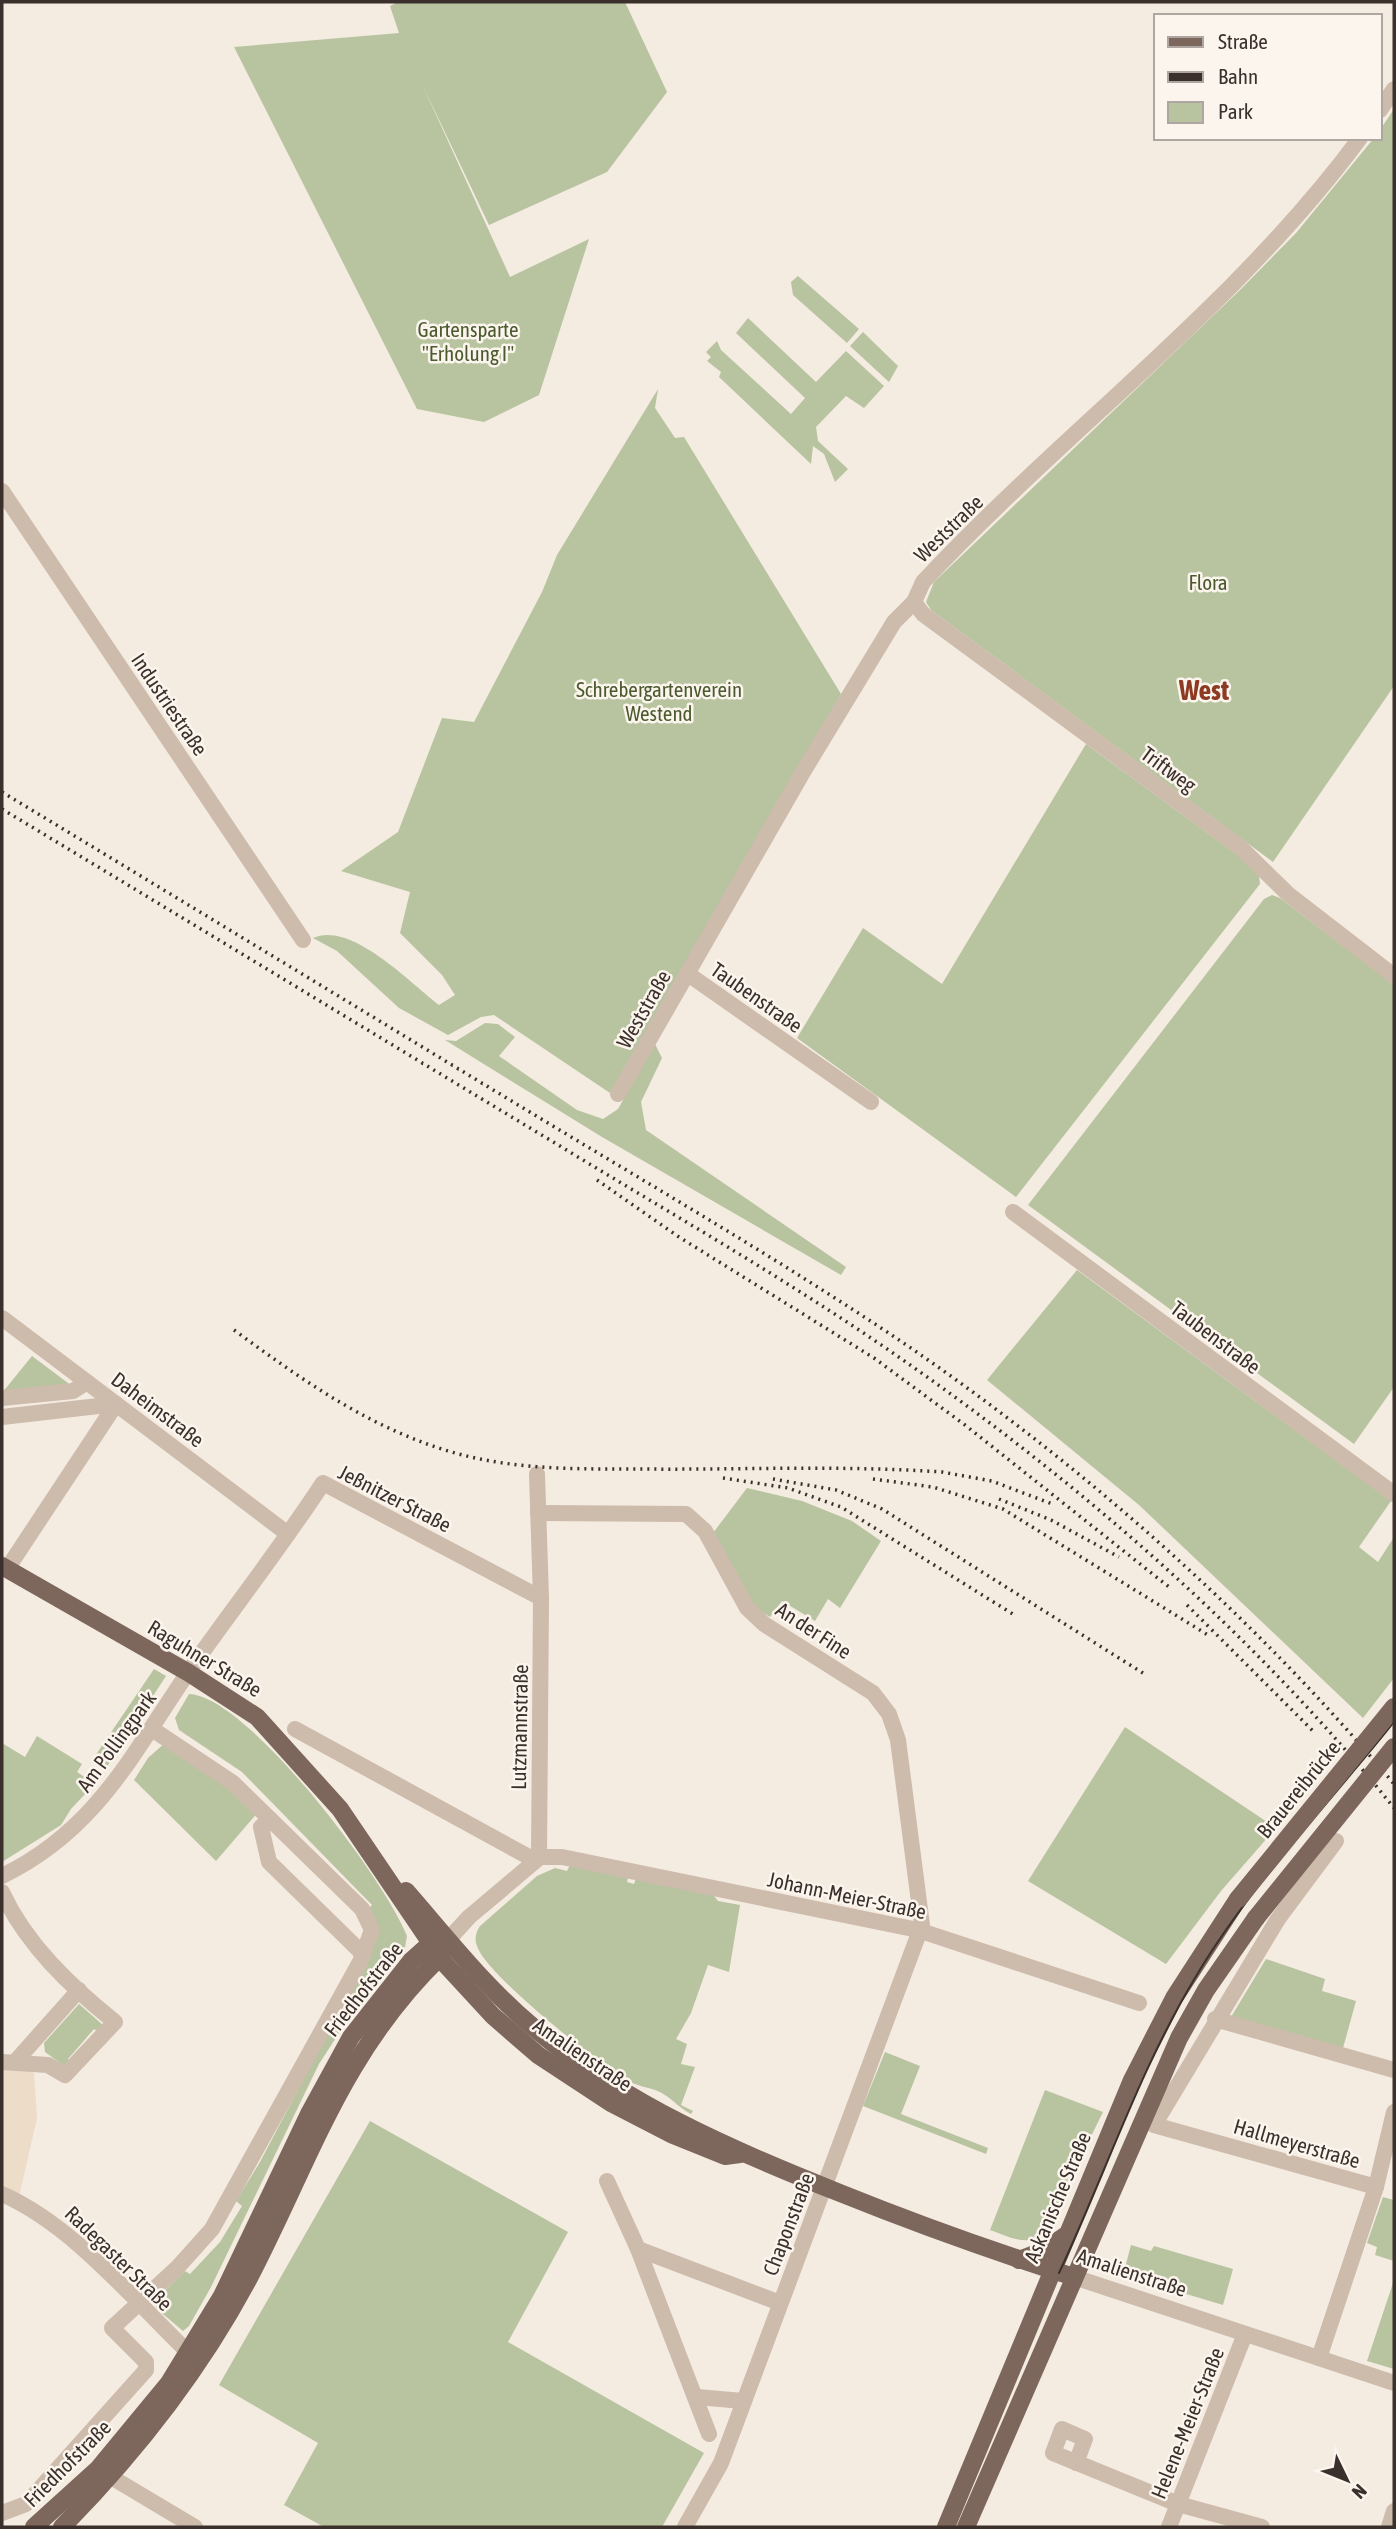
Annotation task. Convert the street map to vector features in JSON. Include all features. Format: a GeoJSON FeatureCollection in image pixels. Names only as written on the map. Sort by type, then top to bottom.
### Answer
{"type":"FeatureCollection","features":[{"type":"Feature","properties":{"kind":"main road","name":"Raguhner Straße"},"geometry":{"type":"LineString","coordinates":[[4,1568],[189,1672],[257,1717],[324,1789],[439,1947]]}},
{"type":"Feature","properties":{"kind":"main road","name":"Brauereibrücke"},"geometry":{"type":"LineString","coordinates":[[1238,1899],[1394,1707]]}},
{"type":"Feature","properties":{"kind":"main road"},"geometry":{"type":"LineString","coordinates":[[966,2527],[1180,2038],[1206,1990],[1256,1918],[1394,1747]]}},
{"type":"Feature","properties":{"kind":"main road","name":"Askanische Straße"},"geometry":{"type":"LineString","coordinates":[[946,2527],[1051,2270],[1160,2023],[1189,1972],[1238,1899]]}},
{"type":"Feature","properties":{"kind":"main road","name":"Amalienstraße"},"geometry":{"type":"LineString","coordinates":[[439,1947],[592,2072],[623,2092],[740,2154],[937,2232],[1074,2277]]}},
{"type":"Feature","properties":{"kind":"main road","name":"Friedhofstraße"},"geometry":{"type":"LineString","coordinates":[[62,2527],[104,2474],[155,2424],[194,2358],[332,2068],[385,1990],[439,1947]]}},
{"type":"Feature","properties":{"kind":"main road"},"geometry":{"type":"LineString","coordinates":[[1019,2260],[1044,2251],[1066,2235]]}},
{"type":"Feature","properties":{"kind":"main road","name":"Friedhofstraße"},"geometry":{"type":"LineString","coordinates":[[34,2527],[104,2474]]}},
{"type":"Feature","properties":{"kind":"street"},"geometry":{"type":"LineString","coordinates":[[1382,107],[1394,89]]}},
{"type":"Feature","properties":{"kind":"street","name":"Weststraße"},"geometry":{"type":"LineString","coordinates":[[618,1094],[831,726],[894,622],[914,603],[918,590],[927,578],[1287,228],[1325,186],[1359,140]]}},
{"type":"Feature","properties":{"kind":"street","name":"Industriestraße"},"geometry":{"type":"LineString","coordinates":[[2,491],[303,940]]}},
{"type":"Feature","properties":{"kind":"street","name":"Triftweg"},"geometry":{"type":"LineString","coordinates":[[914,603],[923,614],[1241,848],[1288,894],[1394,976]]}},
{"type":"Feature","properties":{"kind":"street","name":"Taubenstraße"},"geometry":{"type":"LineString","coordinates":[[688,974],[871,1102]]}},
{"type":"Feature","properties":{"kind":"street","name":"Taubenstraße"},"geometry":{"type":"LineString","coordinates":[[1013,1212],[1394,1494]]}},
{"type":"Feature","properties":{"kind":"street","name":"Daheimstraße"},"geometry":{"type":"LineString","coordinates":[[2,1318],[288,1534]]}},
{"type":"Feature","properties":{"kind":"street"},"geometry":{"type":"LineString","coordinates":[[2,1398],[73,1391],[87,1382]]}},
{"type":"Feature","properties":{"kind":"street"},"geometry":{"type":"LineString","coordinates":[[2,1417],[116,1404]]}},
{"type":"Feature","properties":{"kind":"street"},"geometry":{"type":"LineString","coordinates":[[4,1568],[116,1404]]}},
{"type":"Feature","properties":{"kind":"street","name":"Lutzmannstraße"},"geometry":{"type":"LineString","coordinates":[[537,1474],[541,1598],[539,1858]]}},
{"type":"Feature","properties":{"kind":"street","name":"Jeßnitzer Straße"},"geometry":{"type":"LineString","coordinates":[[189,1672],[323,1483],[541,1598]]}},
{"type":"Feature","properties":{"kind":"street","name":"An der Fine"},"geometry":{"type":"LineString","coordinates":[[538,1513],[686,1514],[705,1531],[747,1608],[764,1624],[873,1693],[889,1714],[898,1740],[922,1925],[918,1930]]}},
{"type":"Feature","properties":{"kind":"street","name":"Am Pollingpark"},"geometry":{"type":"LineString","coordinates":[[2,1876],[31,1862],[68,1834],[116,1783],[189,1672]]}},
{"type":"Feature","properties":{"kind":"street"},"geometry":{"type":"LineString","coordinates":[[138,2305],[212,2229],[363,1954],[372,1930],[368,1915],[233,1783],[152,1729]]}},
{"type":"Feature","properties":{"kind":"street"},"geometry":{"type":"LineString","coordinates":[[295,1729],[520,1853],[539,1858]]}},
{"type":"Feature","properties":{"kind":"street"},"geometry":{"type":"LineString","coordinates":[[270,1819],[261,1827],[269,1863],[363,1954]]}},
{"type":"Feature","properties":{"kind":"street"},"geometry":{"type":"LineString","coordinates":[[1336,1841],[1278,1919],[1215,2019],[1394,2070]]}},
{"type":"Feature","properties":{"kind":"street"},"geometry":{"type":"LineString","coordinates":[[439,1947],[479,1908],[539,1858]]}},
{"type":"Feature","properties":{"kind":"street","name":"Johann-Meier-Straße"},"geometry":{"type":"LineString","coordinates":[[539,1858],[568,1858],[918,1930],[1139,2003]]}},
{"type":"Feature","properties":{"kind":"street"},"geometry":{"type":"LineString","coordinates":[[2,1892],[15,1921],[79,1990],[115,2022],[65,2075],[48,2065],[9,2062]]}},
{"type":"Feature","properties":{"kind":"street","name":"Chaponstraße"},"geometry":{"type":"LineString","coordinates":[[685,2527],[717,2470],[825,2188],[875,2043],[918,1930]]}},
{"type":"Feature","properties":{"kind":"street"},"geometry":{"type":"LineString","coordinates":[[9,2062],[79,1990]]}},
{"type":"Feature","properties":{"kind":"street","name":"Hallmeyerstraße"},"geometry":{"type":"LineString","coordinates":[[1215,2019],[1154,2125],[1376,2187],[1319,2358]]}},
{"type":"Feature","properties":{"kind":"street"},"geometry":{"type":"LineString","coordinates":[[1376,2187],[1394,2112]]}},
{"type":"Feature","properties":{"kind":"street"},"geometry":{"type":"LineString","coordinates":[[607,2181],[638,2249],[709,2434]]}},
{"type":"Feature","properties":{"kind":"street","name":"Radegaster Straße"},"geometry":{"type":"LineString","coordinates":[[2,2194],[44,2215],[81,2246],[194,2358]]}},
{"type":"Feature","properties":{"kind":"street"},"geometry":{"type":"LineString","coordinates":[[638,2249],[780,2302]]}},
{"type":"Feature","properties":{"kind":"street","name":"Amalienstraße"},"geometry":{"type":"LineString","coordinates":[[1074,2277],[1394,2383]]}},
{"type":"Feature","properties":{"kind":"street","name":"Friedhofstraße"},"geometry":{"type":"LineString","coordinates":[[2,2512],[26,2504],[146,2370],[146,2362],[112,2328],[138,2305]]}},
{"type":"Feature","properties":{"kind":"street","name":"Helene-Meier-Straße"},"geometry":{"type":"LineString","coordinates":[[1168,2527],[1245,2334]]}},
{"type":"Feature","properties":{"kind":"street"},"geometry":{"type":"LineString","coordinates":[[697,2397],[743,2401]]}},
{"type":"Feature","properties":{"kind":"street"},"geometry":{"type":"LineString","coordinates":[[1076,2463],[1178,2504],[1262,2527]]}},
{"type":"Feature","properties":{"kind":"street"},"geometry":{"type":"LineString","coordinates":[[104,2474],[195,2527]]}},
{"type":"Feature","properties":{"kind":"street"},"geometry":{"type":"LineString","coordinates":[[1389,2527],[1394,2511]]}},
{"type":"Feature","properties":{"kind":"green space","name":"Gartensparte \"Erholung I\""},"geometry":{"type":"Polygon","coordinates":[[[398,2],[625,2],[667,92],[607,172],[489,225],[422,84],[510,277],[589,239],[539,395],[484,422],[417,409],[234,47],[399,33],[390,6],[398,2]]]}},
{"type":"Feature","properties":{"kind":"green space","name":"Flora"},"geometry":{"type":"Polygon","coordinates":[[[1394,109],[1394,686],[1273,862],[931,610],[926,602],[934,582],[1241,289],[1296,233],[1372,140],[1382,140],[1382,127],[1394,109]]]}},
{"type":"Feature","properties":{"kind":"green space"},"geometry":{"type":"Polygon","coordinates":[[[798,276],[859,329],[847,343],[793,295],[791,282],[798,276]]]}},
{"type":"Feature","properties":{"kind":"green space"},"geometry":{"type":"Polygon","coordinates":[[[748,318],[816,382],[846,351],[884,386],[864,408],[846,396],[816,427],[818,441],[848,469],[835,482],[824,454],[813,446],[811,464],[719,377],[721,372],[707,361],[711,357],[706,352],[717,341],[721,350],[791,414],[805,398],[736,333],[748,318]]]}},
{"type":"Feature","properties":{"kind":"green space"},"geometry":{"type":"Polygon","coordinates":[[[863,332],[898,366],[889,382],[850,346],[863,332]]]}},
{"type":"Feature","properties":{"kind":"green space","name":"Schrebergartenverein Westend"},"geometry":{"type":"Polygon","coordinates":[[[658,389],[655,408],[675,438],[684,437],[841,694],[610,1093],[494,1015],[481,1017],[448,1035],[399,1008],[337,951],[313,938],[328,935],[362,946],[396,969],[439,1005],[455,995],[442,975],[400,933],[410,892],[341,871],[398,832],[442,718],[474,722],[542,592],[557,555],[658,389]]]}},
{"type":"Feature","properties":{"kind":"green space"},"geometry":{"type":"Polygon","coordinates":[[[1086,744],[1251,865],[1259,876],[1260,884],[1016,1197],[797,1038],[863,928],[942,984],[1086,744]]]}},
{"type":"Feature","properties":{"kind":"green space"},"geometry":{"type":"Polygon","coordinates":[[[1272,895],[1280,898],[1394,985],[1394,1387],[1354,1444],[1028,1205],[1264,899],[1272,895]]]}},
{"type":"Feature","properties":{"kind":"green space"},"geometry":{"type":"Polygon","coordinates":[[[485,1023],[498,1024],[515,1037],[499,1056],[577,1110],[603,1119],[618,1109],[655,1044],[662,1058],[641,1102],[646,1130],[846,1267],[841,1275],[602,1137],[445,1040],[456,1041],[485,1023]]]}},
{"type":"Feature","properties":{"kind":"green space"},"geometry":{"type":"Polygon","coordinates":[[[1077,1270],[1391,1501],[1359,1547],[1378,1562],[1394,1537],[1394,1678],[1363,1718],[1139,1505],[987,1380],[1077,1270]]]}},
{"type":"Feature","properties":{"kind":"green space"},"geometry":{"type":"Polygon","coordinates":[[[32,1356],[68,1383],[66,1387],[2,1393],[32,1356]]]}},
{"type":"Feature","properties":{"kind":"green space"},"geometry":{"type":"Polygon","coordinates":[[[747,1488],[802,1501],[852,1521],[881,1541],[840,1608],[828,1599],[815,1621],[782,1601],[770,1617],[755,1608],[713,1533],[747,1488]]]}},
{"type":"Feature","properties":{"kind":"green space"},"geometry":{"type":"Polygon","coordinates":[[[154,1669],[166,1676],[106,1768],[93,1759],[154,1669]]]}},
{"type":"Feature","properties":{"kind":"green space"},"geometry":{"type":"Polygon","coordinates":[[[189,1694],[214,1703],[245,1725],[278,1757],[344,1836],[372,1875],[407,1936],[405,1947],[350,2016],[319,2064],[211,2287],[189,2326],[183,2331],[157,2309],[154,2301],[185,2271],[190,2274],[220,2242],[242,2206],[236,2201],[260,2162],[351,1989],[368,1909],[372,1905],[242,1772],[179,1730],[175,1718],[189,1694]]]}},
{"type":"Feature","properties":{"kind":"green space"},"geometry":{"type":"Polygon","coordinates":[[[1125,1727],[1276,1828],[1221,1891],[1166,1964],[1028,1881],[1125,1727]]]}},
{"type":"Feature","properties":{"kind":"green space"},"geometry":{"type":"Polygon","coordinates":[[[37,1736],[82,1764],[77,1772],[86,1778],[91,1771],[101,1777],[71,1809],[61,1825],[2,1862],[2,1743],[25,1757],[37,1736]]]}},
{"type":"Feature","properties":{"kind":"green space"},"geometry":{"type":"Polygon","coordinates":[[[166,1742],[259,1811],[216,1861],[134,1780],[148,1758],[166,1742]]]}},
{"type":"Feature","properties":{"kind":"green space"},"geometry":{"type":"Polygon","coordinates":[[[570,1865],[628,1877],[627,1882],[634,1884],[636,1878],[711,1892],[718,1901],[740,1905],[729,1972],[708,1965],[691,2013],[676,2039],[687,2044],[681,2064],[695,2067],[681,2105],[693,2111],[691,2114],[654,2089],[635,2084],[620,2075],[574,2042],[501,1978],[477,1946],[476,1936],[480,1926],[537,1876],[555,1868],[567,1871],[570,1865]]]}},
{"type":"Feature","properties":{"kind":"green space"},"geometry":{"type":"Polygon","coordinates":[[[1266,1959],[1325,1979],[1322,1991],[1356,2001],[1343,2048],[1231,2017],[1266,1959]]]}},
{"type":"Feature","properties":{"kind":"green space"},"geometry":{"type":"Polygon","coordinates":[[[79,2004],[104,2026],[99,2033],[94,2029],[68,2059],[71,2063],[67,2068],[45,2052],[44,2043],[79,2004]]]}},
{"type":"Feature","properties":{"kind":"green space"},"geometry":{"type":"Polygon","coordinates":[[[885,2052],[920,2066],[901,2114],[988,2148],[986,2154],[863,2106],[885,2052]]]}},
{"type":"Feature","properties":{"kind":"green space"},"geometry":{"type":"Polygon","coordinates":[[[1045,2090],[1103,2112],[1042,2236],[1029,2240],[1016,2239],[990,2230],[1045,2090]]]}},
{"type":"Feature","properties":{"kind":"green space"},"geometry":{"type":"Polygon","coordinates":[[[370,2121],[568,2232],[508,2342],[704,2453],[662,2527],[324,2527],[284,2505],[318,2443],[219,2385],[370,2121]]]}},
{"type":"Feature","properties":{"kind":"green space"},"geometry":{"type":"Polygon","coordinates":[[[1383,2197],[1394,2200],[1394,2261],[1375,2255],[1377,2247],[1367,2243],[1383,2197]]]}},
{"type":"Feature","properties":{"kind":"green space"},"geometry":{"type":"Polygon","coordinates":[[[1131,2245],[1151,2251],[1154,2246],[1233,2269],[1223,2305],[1123,2275],[1131,2245]]]}},
{"type":"Feature","properties":{"kind":"green space"},"geometry":{"type":"Polygon","coordinates":[[[1394,2280],[1394,2369],[1367,2361],[1394,2280]]]}},
{"type":"Feature","properties":{"kind":"shaded area"},"geometry":{"type":"Polygon","coordinates":[[[2,2062],[15,2062],[34,2073],[37,2118],[18,2201],[2,2194],[2,2062]]]}},
{"type":"Feature","properties":{"kind":"tram line"},"geometry":{"type":"LineString","coordinates":[[1059,2273],[1139,2086],[1195,1978],[1264,1878],[1394,1722]]}},
{"type":"Feature","properties":{"kind":"railway"},"geometry":{"type":"LineString","coordinates":[[2,792],[775,1260],[975,1393],[1104,1495],[1166,1549],[1285,1663],[1394,1784]]}},
{"type":"Feature","properties":{"kind":"railway"},"geometry":{"type":"LineString","coordinates":[[2,809],[817,1302],[970,1408],[1101,1511],[1226,1624],[1341,1745],[1394,1808]]}},
{"type":"Feature","properties":{"kind":"railway"},"geometry":{"type":"LineString","coordinates":[[597,1180],[679,1237],[874,1358],[965,1425],[1169,1587]]}},
{"type":"Feature","properties":{"kind":"railway"},"geometry":{"type":"LineString","coordinates":[[234,1330],[309,1383],[361,1414],[416,1440],[469,1457],[517,1465],[565,1468],[828,1468],[942,1472],[992,1481],[1055,1505]]}},
{"type":"Feature","properties":{"kind":"railway"},"geometry":{"type":"LineString","coordinates":[[723,1478],[788,1488],[841,1507],[1016,1616]]}},
{"type":"Feature","properties":{"kind":"railway"},"geometry":{"type":"LineString","coordinates":[[773,1479],[836,1490],[882,1509],[1146,1675]]}},
{"type":"Feature","properties":{"kind":"railway"},"geometry":{"type":"LineString","coordinates":[[873,1479],[933,1487],[1003,1509],[1208,1635]]}},
{"type":"Feature","properties":{"kind":"railway"},"geometry":{"type":"LineString","coordinates":[[999,1499],[1051,1520],[1119,1557]]}},
{"type":"Feature","properties":{"kind":"railway"},"geometry":{"type":"LineString","coordinates":[[1187,1605],[1313,1731]]}},
{"type":"Feature","properties":{"kind":"district","name":"West"},"geometry":{"type":"Point","coordinates":[1204,690]}}]}
